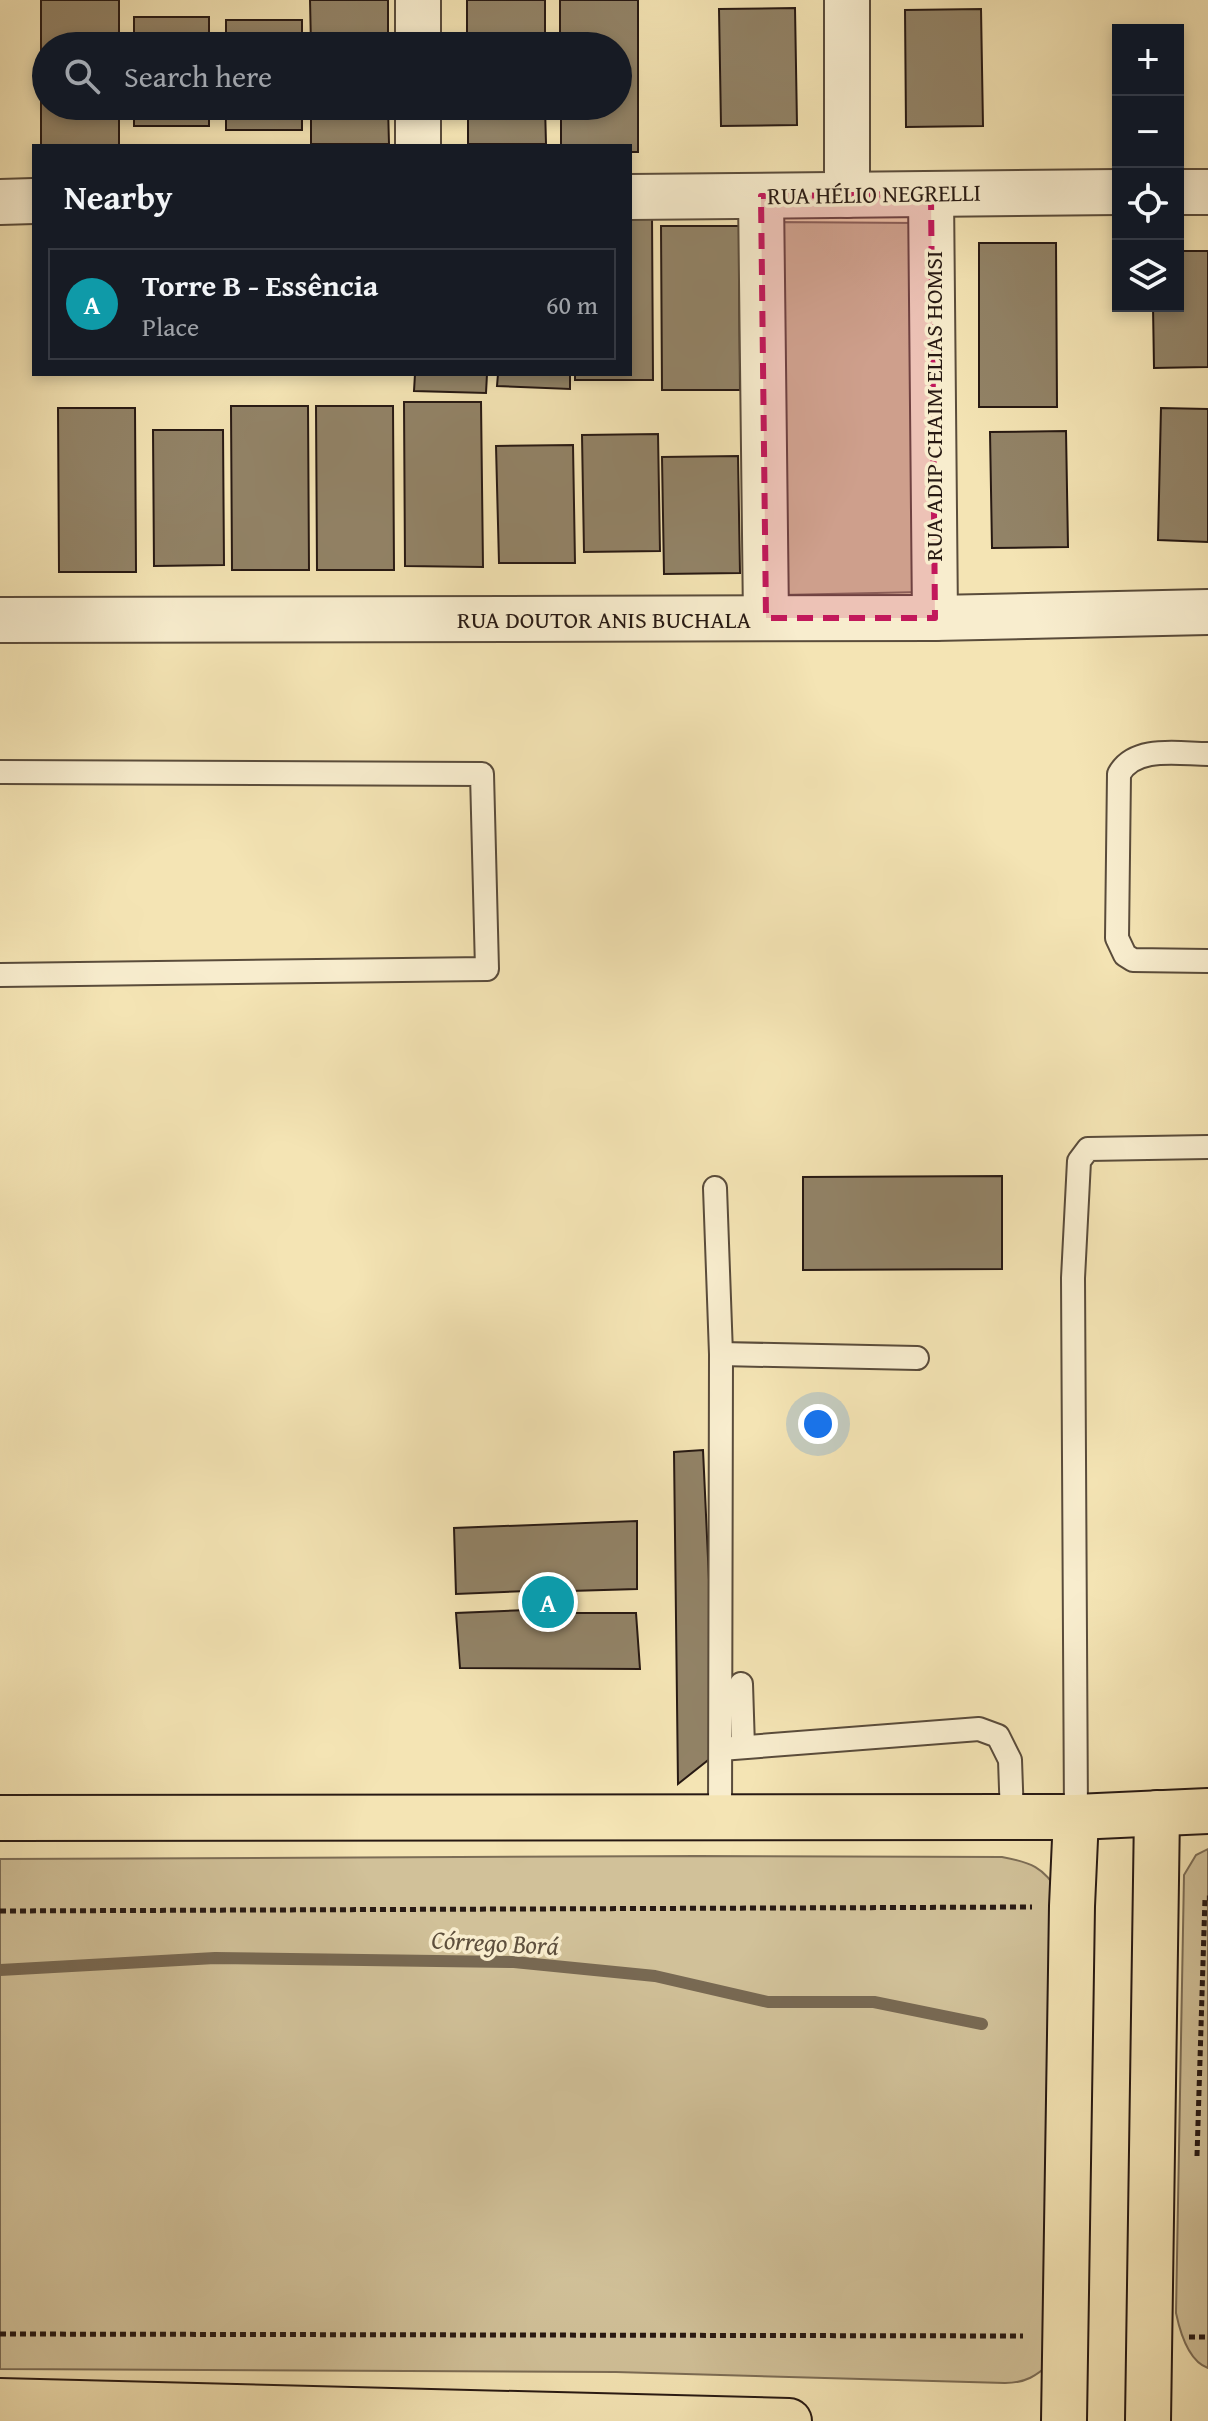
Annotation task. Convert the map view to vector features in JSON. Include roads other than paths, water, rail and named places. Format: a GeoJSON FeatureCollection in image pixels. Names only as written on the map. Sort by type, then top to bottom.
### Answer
{"type":"FeatureCollection","features":[{"type":"Feature","properties":{"kind":"main road"},"geometry":{"type":"LineString","coordinates":[[0,1818],[1076,1817],[1208,1811]]}},
{"type":"Feature","properties":{"kind":"main road"},"geometry":{"type":"LineString","coordinates":[[1148,2421],[1157,1813]]}},
{"type":"Feature","properties":{"kind":"main road"},"geometry":{"type":"LineString","coordinates":[[1064,2421],[1076,1817]]}},
{"type":"Feature","properties":{"kind":"main road"},"geometry":{"type":"LineString","coordinates":[[0,2401],[111,2412],[789,2421]]}},
{"type":"Feature","properties":{"kind":"street"},"geometry":{"type":"LineString","coordinates":[[418,0],[418,32]]}},
{"type":"Feature","properties":{"kind":"street"},"geometry":{"type":"LineString","coordinates":[[847,0],[847,195]]}},
{"type":"Feature","properties":{"kind":"street"},"geometry":{"type":"LineString","coordinates":[[418,120],[418,144]]}},
{"type":"Feature","properties":{"kind":"street","name":"RUA HÉLIO NEGRELLI"},"geometry":{"type":"LineString","coordinates":[[632,197],[1112,192]]}},
{"type":"Feature","properties":{"kind":"street"},"geometry":{"type":"LineString","coordinates":[[1184,192],[1208,192]]}},
{"type":"Feature","properties":{"kind":"street","name":"RUA ADIP CHAIM ELIAS HOMSI"},"geometry":{"type":"LineString","coordinates":[[931,194],[935,618]]}},
{"type":"Feature","properties":{"kind":"street"},"geometry":{"type":"LineString","coordinates":[[761,196],[766,618]]}},
{"type":"Feature","properties":{"kind":"street"},"geometry":{"type":"LineString","coordinates":[[0,202],[32,201]]}},
{"type":"Feature","properties":{"kind":"street","name":"RUA DOUTOR ANIS BUCHALA"},"geometry":{"type":"LineString","coordinates":[[0,620],[935,618],[1208,612]]}},
{"type":"Feature","properties":{"kind":"lane"},"geometry":{"type":"LineString","coordinates":[[1208,754],[1142,755],[1124,764],[1119,774],[1117,938],[1125,955],[1133,960],[1208,961]]}},
{"type":"Feature","properties":{"kind":"lane"},"geometry":{"type":"LineString","coordinates":[[0,772],[482,774],[487,969],[0,975]]}},
{"type":"Feature","properties":{"kind":"lane"},"geometry":{"type":"LineString","coordinates":[[1076,1817],[1073,1278],[1079,1161],[1088,1149],[1106,1147],[1208,1147]]}},
{"type":"Feature","properties":{"kind":"lane"},"geometry":{"type":"LineString","coordinates":[[715,1188],[732,1748]]}},
{"type":"Feature","properties":{"kind":"lane"},"geometry":{"type":"LineString","coordinates":[[721,1354],[917,1358]]}},
{"type":"Feature","properties":{"kind":"lane"},"geometry":{"type":"LineString","coordinates":[[720,1818],[741,1684]]}},
{"type":"Feature","properties":{"kind":"lane"},"geometry":{"type":"LineString","coordinates":[[732,1748],[979,1729],[998,1736],[1010,1760],[1012,1817]]}},
{"type":"Feature","properties":{"kind":"waterway","name":"Córrego Borá"},"geometry":{"type":"LineString","coordinates":[[0,1970],[215,1958],[514,1962],[655,1976],[768,2002],[874,2002],[982,2024]]}},
{"type":"Feature","properties":{"kind":"place","name":"Torre B - Essência"},"geometry":{"type":"Point","coordinates":[548,1602]}}]}
